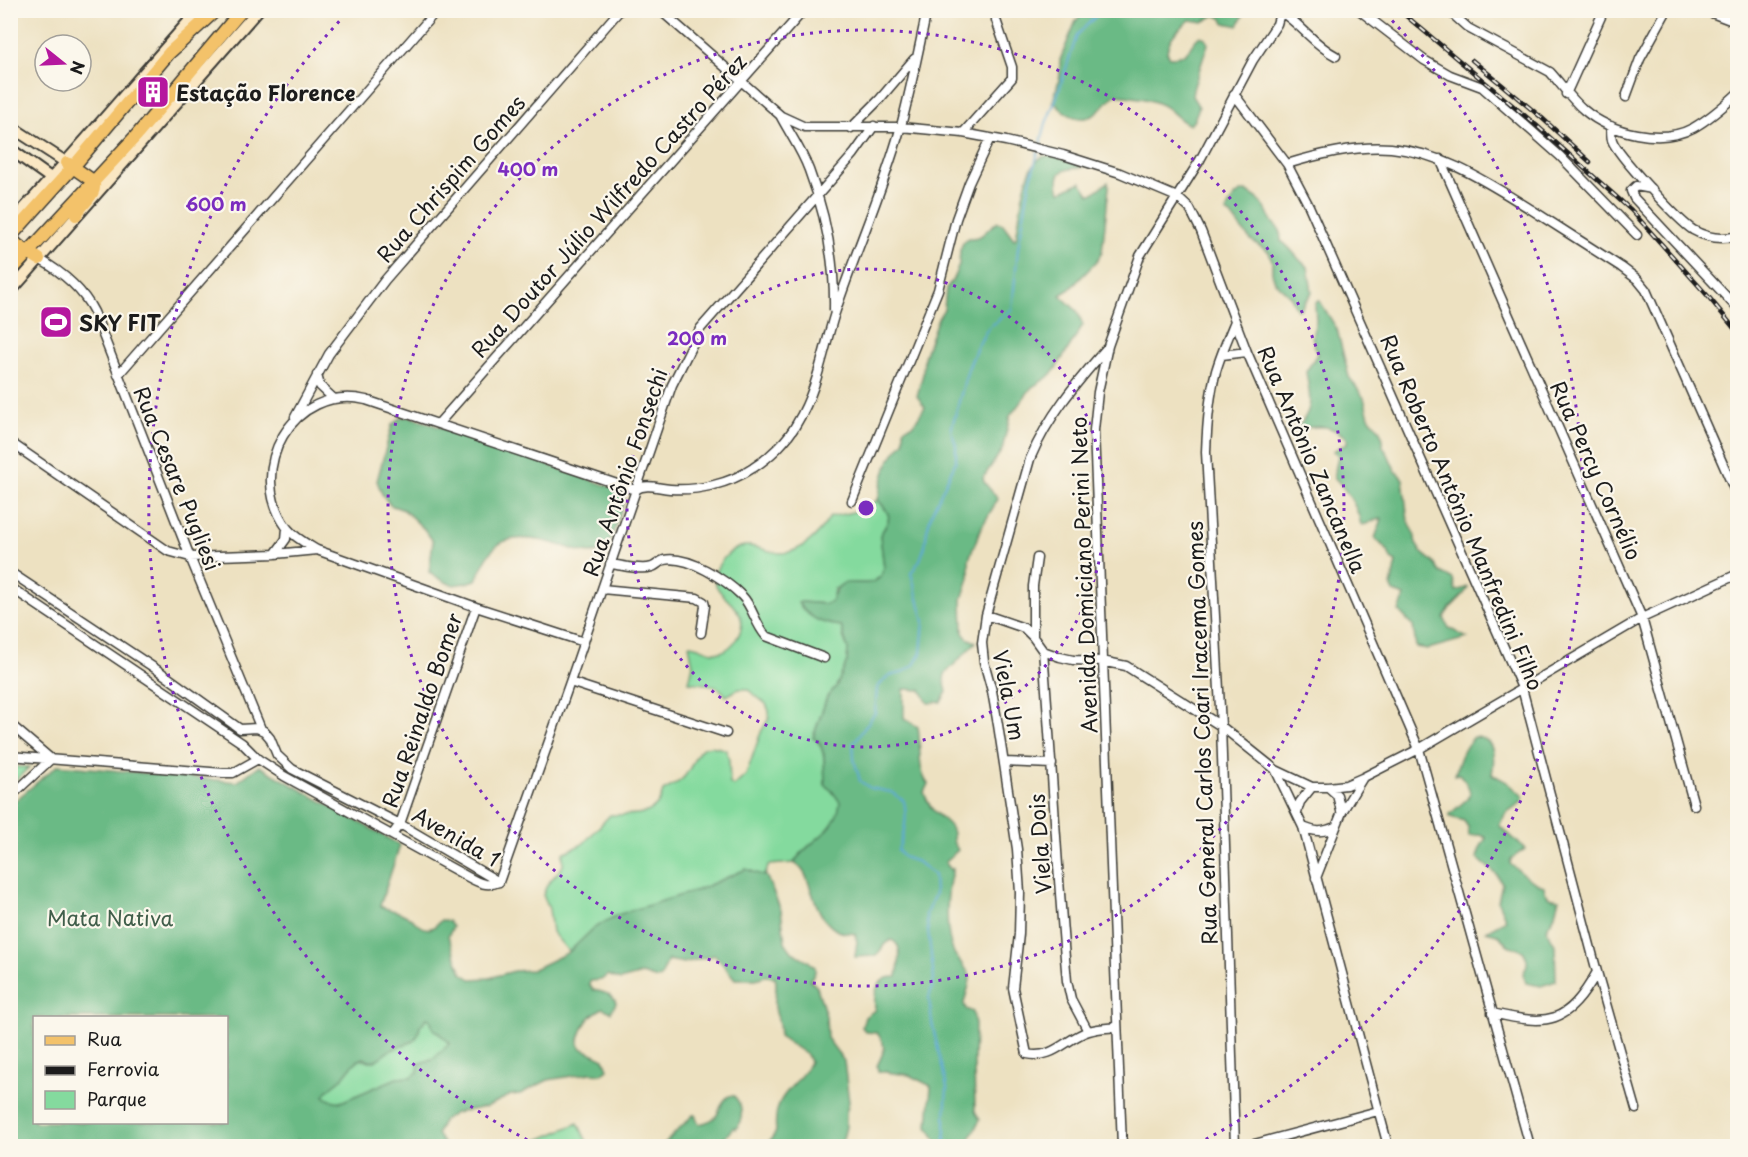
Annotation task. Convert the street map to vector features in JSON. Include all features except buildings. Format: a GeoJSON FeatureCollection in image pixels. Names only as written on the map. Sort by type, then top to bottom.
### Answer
{"type":"FeatureCollection","features":[{"type":"Feature","properties":{"kind":"main road"},"geometry":{"type":"LineString","coordinates":[[33,256],[10,237],[169,53],[216,10]]}},
{"type":"Feature","properties":{"kind":"main road"},"geometry":{"type":"LineString","coordinates":[[10,272],[33,256],[93,181],[137,135],[242,10]]}},
{"type":"Feature","properties":{"kind":"main road"},"geometry":{"type":"LineString","coordinates":[[70,165],[93,181],[96,186],[79,207],[76,215]]}},
{"type":"Feature","properties":{"kind":"street"},"geometry":{"type":"LineString","coordinates":[[10,224],[52,179],[70,165],[121,98],[199,10]]}},
{"type":"Feature","properties":{"kind":"street"},"geometry":{"type":"LineString","coordinates":[[10,292],[33,256],[76,215],[258,10]]}},
{"type":"Feature","properties":{"kind":"street"},"geometry":{"type":"LineString","coordinates":[[118,375],[437,10]]}},
{"type":"Feature","properties":{"kind":"street","name":"Rua Chrispim Gomes"},"geometry":{"type":"LineString","coordinates":[[317,550],[287,528],[274,502],[270,485],[272,464],[281,439],[329,354],[385,280],[620,10]]}},
{"type":"Feature","properties":{"kind":"street"},"geometry":{"type":"LineString","coordinates":[[660,10],[781,116],[808,168],[817,195],[830,245],[834,316]]}},
{"type":"Feature","properties":{"kind":"street","name":"Rua Doutor Júlio Wilfredo Castro Pérez"},"geometry":{"type":"LineString","coordinates":[[439,423],[804,10]]}},
{"type":"Feature","properties":{"kind":"street"},"geometry":{"type":"LineString","coordinates":[[317,375],[320,386],[334,399],[359,398],[635,490],[642,486],[670,489],[710,486],[737,477],[754,468],[779,446],[797,425],[808,400],[825,354],[834,316],[901,127],[927,10]]}},
{"type":"Feature","properties":{"kind":"street"},"geometry":{"type":"LineString","coordinates":[[1359,10],[1424,60],[1450,75],[1482,87],[1560,156],[1637,235]]}},
{"type":"Feature","properties":{"kind":"street"},"geometry":{"type":"LineString","coordinates":[[1448,10],[1468,28],[1550,72],[1566,94],[1597,120],[1611,126],[1657,136],[1677,134],[1692,129],[1737,93]]}},
{"type":"Feature","properties":{"kind":"street"},"geometry":{"type":"LineString","coordinates":[[1566,94],[1604,10]]}},
{"type":"Feature","properties":{"kind":"street"},"geometry":{"type":"LineString","coordinates":[[1626,97],[1640,59],[1667,10]]}},
{"type":"Feature","properties":{"kind":"street"},"geometry":{"type":"LineString","coordinates":[[1704,10],[1728,14],[1737,23]]}},
{"type":"Feature","properties":{"kind":"street"},"geometry":{"type":"LineString","coordinates":[[1281,11],[1299,24],[1321,47],[1336,56]]}},
{"type":"Feature","properties":{"kind":"street","name":"Avenida Domiciano Perini Neto"},"geometry":{"type":"LineString","coordinates":[[1122,1146],[1094,430],[1098,392],[1108,346],[1140,256],[1200,160],[1253,60],[1277,24],[1281,11]]}},
{"type":"Feature","properties":{"kind":"street"},"geometry":{"type":"LineString","coordinates":[[963,133],[1011,78],[1012,67],[996,20]]}},
{"type":"Feature","properties":{"kind":"street"},"geometry":{"type":"LineString","coordinates":[[851,128],[879,100],[916,56]]}},
{"type":"Feature","properties":{"kind":"street","name":"Rua Roberto Antônio Manfredini Filho"},"geometry":{"type":"LineString","coordinates":[[1234,94],[1287,164],[1337,267],[1522,688],[1597,972],[1636,1109]]}},
{"type":"Feature","properties":{"kind":"street","name":"Rua Antônio Zancanella"},"geometry":{"type":"LineString","coordinates":[[781,116],[805,127],[901,127],[963,133],[1027,146],[1120,173],[1177,197],[1190,209],[1201,231],[1247,352],[1419,749],[1530,1146]]}},
{"type":"Feature","properties":{"kind":"street"},"geometry":{"type":"LineString","coordinates":[[10,126],[70,165]]}},
{"type":"Feature","properties":{"kind":"street","name":"Rua Antônio Fonsechi"},"geometry":{"type":"LineString","coordinates":[[499,882],[672,385],[700,329],[854,154],[874,126]]}},
{"type":"Feature","properties":{"kind":"street"},"geometry":{"type":"LineString","coordinates":[[1611,126],[1612,140],[1626,160],[1692,229],[1717,239],[1737,236]]}},
{"type":"Feature","properties":{"kind":"street"},"geometry":{"type":"LineString","coordinates":[[852,501],[938,290],[956,219],[969,183],[990,138]]}},
{"type":"Feature","properties":{"kind":"street"},"geometry":{"type":"LineString","coordinates":[[1287,164],[1322,153],[1389,148],[1440,159],[1493,186],[1621,267],[1637,279],[1646,290],[1737,498]]}},
{"type":"Feature","properties":{"kind":"street"},"geometry":{"type":"LineString","coordinates":[[10,149],[52,179]]}},
{"type":"Feature","properties":{"kind":"street","name":"Rua Percy Cornélio"},"geometry":{"type":"LineString","coordinates":[[1440,159],[1642,618],[1694,805]]}},
{"type":"Feature","properties":{"kind":"street"},"geometry":{"type":"LineString","coordinates":[[1652,189],[1636,186],[1631,191],[1634,198],[1737,309]]}},
{"type":"Feature","properties":{"kind":"street","name":"Rua Cesare Pugliesi"},"geometry":{"type":"LineString","coordinates":[[33,256],[69,280],[87,299],[257,729]]}},
{"type":"Feature","properties":{"kind":"street","name":"Rua General Carlos Coari Iracema Gomes"},"geometry":{"type":"LineString","coordinates":[[1235,321],[1211,393],[1206,452],[1221,726],[1235,1146]]}},
{"type":"Feature","properties":{"kind":"street","name":"Viela Um"},"geometry":{"type":"LineString","coordinates":[[1088,1031],[1054,1052],[1038,1057],[1028,1054],[1024,1043],[1013,988],[1019,934],[1020,893],[1017,849],[992,691],[984,662],[982,643],[986,615],[1030,459],[1037,442],[1060,404],[1108,346]]}},
{"type":"Feature","properties":{"kind":"street"},"geometry":{"type":"LineString","coordinates":[[1222,355],[1247,352]]}},
{"type":"Feature","properties":{"kind":"street","name":"Rua Chrispim Gomes"},"geometry":{"type":"LineString","coordinates":[[293,420],[317,404],[334,399]]}},
{"type":"Feature","properties":{"kind":"street"},"geometry":{"type":"LineString","coordinates":[[10,442],[168,551],[190,557],[317,550],[476,608],[584,642]]}},
{"type":"Feature","properties":{"kind":"street"},"geometry":{"type":"LineString","coordinates":[[275,554],[286,538],[287,528]]}},
{"type":"Feature","properties":{"kind":"street"},"geometry":{"type":"LineString","coordinates":[[1034,637],[1033,586],[1037,558]]}},
{"type":"Feature","properties":{"kind":"street"},"geometry":{"type":"LineString","coordinates":[[610,564],[652,567],[663,560],[678,561],[710,571],[741,595],[749,605],[760,630],[766,636],[824,658]]}},
{"type":"Feature","properties":{"kind":"street"},"geometry":{"type":"LineString","coordinates":[[10,572],[159,671],[240,729],[257,729]]}},
{"type":"Feature","properties":{"kind":"street"},"geometry":{"type":"LineString","coordinates":[[986,615],[1024,628],[1034,637],[1043,651],[1073,660],[1102,661],[1126,666],[1221,726],[1276,770],[1312,787],[1328,787],[1346,785],[1419,749],[1642,618],[1737,574]]}},
{"type":"Feature","properties":{"kind":"street","name":"Avenida 1"},"geometry":{"type":"LineString","coordinates":[[10,587],[247,747],[258,759],[284,776],[482,884],[492,885],[499,882]]}},
{"type":"Feature","properties":{"kind":"street"},"geometry":{"type":"LineString","coordinates":[[602,589],[697,598],[704,602],[705,606],[701,633]]}},
{"type":"Feature","properties":{"kind":"street","name":"Rua Reinaldo Bomer"},"geometry":{"type":"LineString","coordinates":[[392,835],[400,824],[476,608]]}},
{"type":"Feature","properties":{"kind":"street","name":"Viela Dois"},"geometry":{"type":"LineString","coordinates":[[1043,651],[1052,764],[1055,845],[1067,981],[1071,999],[1088,1031]]}},
{"type":"Feature","properties":{"kind":"street"},"geometry":{"type":"LineString","coordinates":[[570,682],[726,733]]}},
{"type":"Feature","properties":{"kind":"street"},"geometry":{"type":"LineString","coordinates":[[10,724],[51,759]]}},
{"type":"Feature","properties":{"kind":"street"},"geometry":{"type":"LineString","coordinates":[[247,747],[246,739],[257,729]]}},
{"type":"Feature","properties":{"kind":"street","name":"Avenida 1"},"geometry":{"type":"LineString","coordinates":[[257,729],[267,734],[277,755],[291,769],[400,824],[499,882]]}},
{"type":"Feature","properties":{"kind":"street"},"geometry":{"type":"LineString","coordinates":[[10,756],[234,773],[258,759]]}},
{"type":"Feature","properties":{"kind":"street"},"geometry":{"type":"LineString","coordinates":[[10,796],[51,759]]}},
{"type":"Feature","properties":{"kind":"street"},"geometry":{"type":"LineString","coordinates":[[1004,762],[1052,764]]}},
{"type":"Feature","properties":{"kind":"street"},"geometry":{"type":"LineString","coordinates":[[1276,770],[1303,827],[1388,1146]]}},
{"type":"Feature","properties":{"kind":"street"},"geometry":{"type":"LineString","coordinates":[[1316,878],[1335,827],[1362,778]]}},
{"type":"Feature","properties":{"kind":"street"},"geometry":{"type":"LineString","coordinates":[[1297,812],[1300,802],[1312,787]]}},
{"type":"Feature","properties":{"kind":"street"},"geometry":{"type":"LineString","coordinates":[[1328,787],[1337,795],[1342,812]]}},
{"type":"Feature","properties":{"kind":"street"},"geometry":{"type":"LineString","coordinates":[[1303,827],[1314,832],[1323,832],[1335,827]]}},
{"type":"Feature","properties":{"kind":"street"},"geometry":{"type":"LineString","coordinates":[[1492,1013],[1537,1020],[1565,1014],[1574,1007],[1587,990],[1597,972]]}},
{"type":"Feature","properties":{"kind":"street"},"geometry":{"type":"LineString","coordinates":[[1088,1031],[1117,1027]]}},
{"type":"Feature","properties":{"kind":"street"},"geometry":{"type":"LineString","coordinates":[[1247,1146],[1378,1112]]}},
{"type":"Feature","properties":{"kind":"green space"},"geometry":{"type":"Polygon","coordinates":[[[1092,10],[1245,11],[1238,26],[1225,23],[1215,15],[1203,22],[1190,20],[1170,42],[1167,52],[1170,57],[1186,53],[1200,36],[1206,38],[1208,44],[1192,96],[1199,107],[1190,125],[1167,108],[1142,98],[1115,95],[1098,112],[1086,118],[1068,114],[1053,101],[1060,76],[1060,60],[1076,21],[1080,16],[1092,10]]]}},
{"type":"Feature","properties":{"kind":"green space"},"geometry":{"type":"Polygon","coordinates":[[[1045,156],[1058,157],[1084,167],[1062,172],[1058,179],[1060,192],[1081,182],[1089,194],[1092,194],[1108,182],[1102,252],[1096,262],[1070,289],[1060,295],[1077,311],[1083,325],[1055,370],[1032,387],[1010,416],[1002,450],[983,478],[998,499],[981,528],[969,559],[969,578],[962,599],[963,633],[967,638],[976,642],[945,674],[947,692],[941,702],[928,703],[921,690],[904,689],[904,718],[918,727],[922,772],[928,784],[924,792],[933,810],[950,826],[953,841],[958,850],[945,862],[951,870],[953,868],[947,923],[954,953],[970,977],[964,1004],[966,1009],[973,1012],[975,1025],[975,1111],[980,1120],[966,1146],[940,1146],[928,1127],[931,1086],[909,1075],[878,1071],[877,1066],[884,1049],[883,1042],[877,1033],[866,1032],[862,1027],[865,1017],[875,1010],[877,987],[887,978],[897,977],[900,956],[898,946],[891,940],[884,945],[877,956],[855,957],[857,941],[855,934],[838,931],[827,923],[816,904],[805,875],[794,863],[828,830],[840,802],[825,785],[824,755],[819,741],[813,738],[827,697],[836,687],[847,662],[848,649],[841,626],[817,620],[798,603],[826,604],[832,600],[841,585],[867,583],[881,576],[884,568],[880,535],[889,517],[878,500],[881,483],[889,461],[904,442],[904,428],[913,425],[925,407],[917,396],[923,374],[924,357],[937,320],[944,309],[946,288],[959,265],[960,250],[968,238],[982,235],[998,222],[1003,224],[1014,239],[1016,238],[1027,179],[1038,160],[1045,156]]]}},
{"type":"Feature","properties":{"kind":"green space"},"geometry":{"type":"Polygon","coordinates":[[[1246,191],[1257,198],[1265,208],[1273,223],[1280,230],[1281,241],[1308,267],[1312,292],[1300,309],[1297,310],[1291,297],[1275,282],[1269,252],[1252,241],[1226,212],[1236,196],[1246,191]]]}},
{"type":"Feature","properties":{"kind":"green space"},"geometry":{"type":"Polygon","coordinates":[[[1319,300],[1337,329],[1349,377],[1364,398],[1369,417],[1379,429],[1383,439],[1383,447],[1395,470],[1403,479],[1408,521],[1414,532],[1416,544],[1440,572],[1453,579],[1456,591],[1468,587],[1444,618],[1449,628],[1467,638],[1428,649],[1416,647],[1413,626],[1399,611],[1405,596],[1394,592],[1391,586],[1396,562],[1375,538],[1382,519],[1361,525],[1351,499],[1334,477],[1338,455],[1333,451],[1347,443],[1347,438],[1324,427],[1297,429],[1309,408],[1310,396],[1306,372],[1317,354],[1312,336],[1316,322],[1315,304],[1319,300]]]}},
{"type":"Feature","properties":{"kind":"green space"},"geometry":{"type":"Polygon","coordinates":[[[402,417],[411,417],[620,490],[625,499],[610,541],[599,552],[592,553],[536,540],[506,541],[491,552],[476,580],[456,585],[442,580],[429,572],[433,541],[404,510],[390,505],[377,481],[392,425],[402,417]]]}},
{"type":"Feature","properties":{"kind":"green space"},"geometry":{"type":"Polygon","coordinates":[[[878,500],[889,517],[880,535],[884,568],[881,576],[871,583],[850,583],[834,589],[832,601],[826,604],[801,602],[842,626],[848,649],[847,662],[836,687],[827,697],[813,737],[823,752],[825,785],[841,802],[834,822],[794,863],[769,865],[764,876],[746,869],[698,890],[594,928],[569,952],[552,932],[549,909],[543,895],[547,885],[563,866],[563,853],[583,844],[610,815],[650,811],[660,800],[663,791],[684,777],[699,752],[708,746],[726,750],[729,760],[730,784],[734,786],[746,775],[761,732],[769,718],[766,704],[747,689],[739,689],[726,696],[715,686],[689,682],[693,665],[689,645],[712,652],[723,651],[734,643],[742,626],[741,617],[736,609],[717,587],[714,578],[720,563],[730,552],[744,546],[780,553],[795,550],[815,536],[830,517],[857,511],[878,500]]]}},
{"type":"Feature","properties":{"kind":"green space"},"geometry":{"type":"Polygon","coordinates":[[[1474,737],[1487,741],[1490,745],[1494,762],[1492,774],[1507,782],[1523,796],[1523,801],[1506,813],[1499,825],[1525,849],[1511,859],[1510,864],[1544,886],[1549,897],[1559,899],[1554,917],[1546,929],[1555,945],[1556,981],[1541,986],[1526,983],[1523,974],[1527,960],[1523,951],[1508,945],[1497,934],[1486,931],[1506,920],[1498,902],[1502,883],[1497,875],[1477,858],[1486,838],[1481,835],[1469,836],[1468,827],[1464,821],[1450,817],[1450,814],[1467,799],[1470,793],[1463,778],[1459,774],[1455,775],[1462,754],[1474,737]]]}},
{"type":"Feature","properties":{"kind":"green space","name":"Mata Nativa"},"geometry":{"type":"Polygon","coordinates":[[[58,765],[237,782],[259,766],[400,845],[380,906],[403,914],[426,928],[435,926],[441,920],[448,921],[453,927],[448,936],[462,973],[471,979],[532,970],[569,952],[594,928],[617,915],[698,890],[746,869],[764,876],[765,873],[781,910],[785,942],[792,952],[815,967],[810,980],[817,987],[826,1016],[827,1038],[844,1061],[849,1102],[841,1146],[766,1146],[776,1132],[776,1119],[781,1100],[810,1062],[807,1055],[779,1036],[775,1007],[775,977],[735,979],[715,955],[684,963],[668,960],[661,977],[657,979],[642,974],[620,980],[608,975],[601,980],[590,981],[589,984],[593,990],[610,995],[616,1003],[611,1012],[603,1008],[590,1018],[578,1043],[581,1048],[604,1059],[608,1069],[602,1074],[590,1073],[548,1080],[486,1107],[455,1113],[443,1121],[437,1134],[445,1146],[301,1146],[298,1140],[296,1146],[11,1146],[11,804],[58,765]],[[427,1018],[420,1026],[414,1041],[389,1051],[375,1061],[364,1058],[357,1062],[324,1096],[341,1102],[397,1078],[411,1077],[418,1072],[419,1064],[434,1058],[450,1043],[432,1027],[431,1020],[427,1018]]]}},
{"type":"Feature","properties":{"kind":"green space"},"geometry":{"type":"Polygon","coordinates":[[[11,767],[29,767],[11,785],[11,767]]]}},
{"type":"Feature","properties":{"kind":"green space"},"geometry":{"type":"Polygon","coordinates":[[[427,1018],[431,1020],[432,1027],[450,1043],[434,1058],[419,1064],[418,1072],[411,1077],[397,1078],[341,1102],[324,1096],[354,1063],[362,1060],[375,1061],[389,1051],[414,1041],[420,1026],[427,1018]]]}},
{"type":"Feature","properties":{"kind":"green space"},"geometry":{"type":"Polygon","coordinates":[[[729,1096],[734,1096],[737,1100],[741,1107],[741,1116],[736,1129],[734,1127],[721,1142],[709,1147],[662,1146],[693,1115],[699,1124],[713,1118],[729,1096]]]}},
{"type":"Feature","properties":{"kind":"green space"},"geometry":{"type":"Polygon","coordinates":[[[578,1123],[589,1146],[525,1146],[578,1123]]]}},
{"type":"Feature","properties":{"kind":"waterway"},"geometry":{"type":"LineString","coordinates":[[1040,146],[1077,35],[1102,10]]}},
{"type":"Feature","properties":{"kind":"waterway"},"geometry":{"type":"LineString","coordinates":[[945,1146],[947,1088],[932,1023],[929,998],[934,979],[926,914],[935,894],[934,875],[918,862],[903,857],[898,850],[905,826],[904,801],[891,792],[870,788],[860,781],[854,759],[853,744],[875,713],[877,688],[888,676],[902,673],[914,665],[921,653],[924,621],[911,573],[920,560],[932,512],[956,461],[956,445],[951,430],[968,369],[988,328],[1012,309],[1018,248],[1038,152]]}},
{"type":"Feature","properties":{"kind":"railway"},"geometry":{"type":"LineString","coordinates":[[1399,10],[1536,125],[1631,210],[1738,333]]}},
{"type":"Feature","properties":{"kind":"railway"},"geometry":{"type":"LineString","coordinates":[[1472,60],[1542,118],[1590,162]]}},
{"type":"Feature","properties":{"kind":"place","name":"Estação Florence"},"geometry":{"type":"Point","coordinates":[153,92]}},
{"type":"Feature","properties":{"kind":"place","name":"SKY FIT"},"geometry":{"type":"Point","coordinates":[56,322]}}]}
